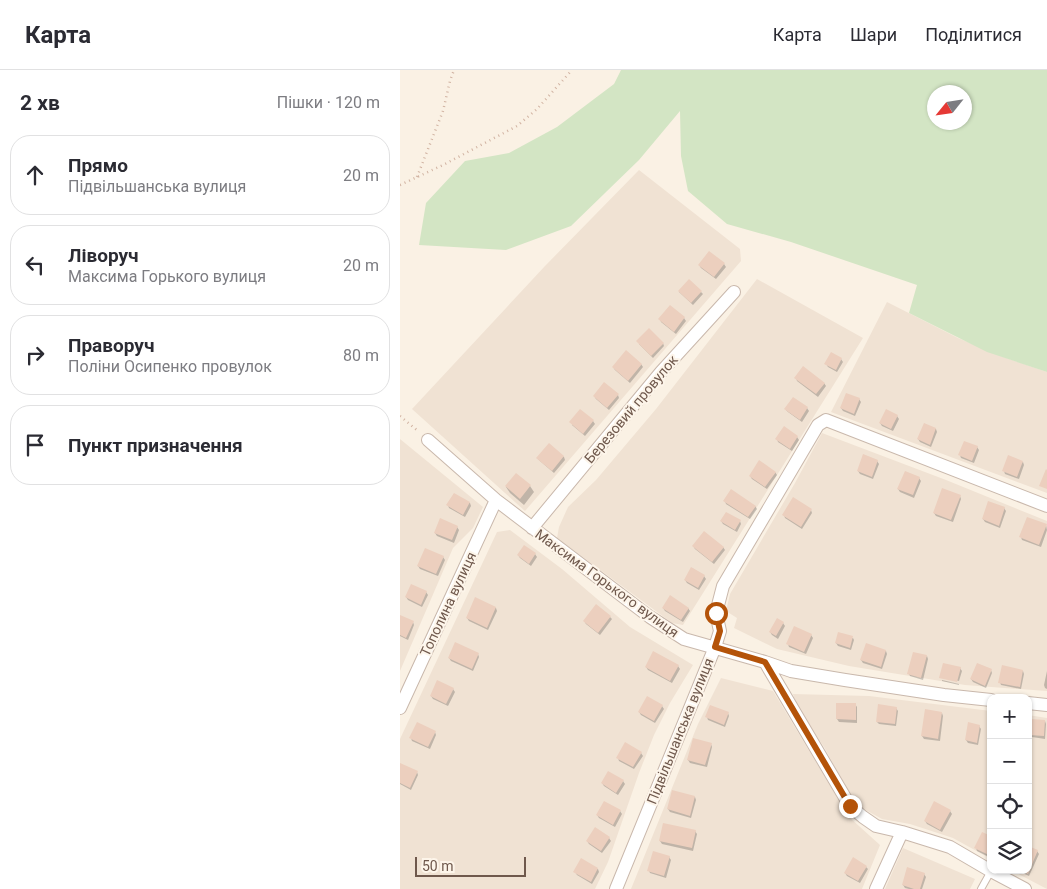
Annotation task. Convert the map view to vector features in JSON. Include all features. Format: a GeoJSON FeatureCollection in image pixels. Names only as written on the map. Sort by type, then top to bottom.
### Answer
{"type":"FeatureCollection","features":[{"type":"Feature","properties":{"kind":"street","name":"Березовий провулок"},"geometry":{"type":"LineString","coordinates":[[532,528],[661,372],[734,292]]}},
{"type":"Feature","properties":{"kind":"street","name":"Підвільшанська вулиця"},"geometry":{"type":"LineString","coordinates":[[616,889],[715,647],[720,631],[716,613],[724,586],[818,425],[826,420],[1047,506]]}},
{"type":"Feature","properties":{"kind":"street","name":"Максима Горького вулиця"},"geometry":{"type":"LineString","coordinates":[[428,440],[496,500],[532,528],[650,617],[684,639],[791,671],[944,695],[987,700]]}},
{"type":"Feature","properties":{"kind":"street","name":"Тополина вулиця"},"geometry":{"type":"LineString","coordinates":[[400,708],[496,500]]}},
{"type":"Feature","properties":{"kind":"street"},"geometry":{"type":"LineString","coordinates":[[765,662],[850,806],[876,826],[950,847],[987,869]]}},
{"type":"Feature","properties":{"kind":"street"},"geometry":{"type":"LineString","coordinates":[[1032,703],[1047,705]]}},
{"type":"Feature","properties":{"kind":"street"},"geometry":{"type":"LineString","coordinates":[[876,889],[902,832]]}},
{"type":"Feature","properties":{"kind":"street"},"geometry":{"type":"LineString","coordinates":[[997,874],[1025,889]]}},
{"type":"Feature","properties":{"kind":"lane"},"geometry":{"type":"LineString","coordinates":[[981,889],[989,874]]}},
{"type":"Feature","properties":{"kind":"path"},"geometry":{"type":"LineString","coordinates":[[417,177],[444,111],[454,70]]}},
{"type":"Feature","properties":{"kind":"path"},"geometry":{"type":"LineString","coordinates":[[400,185],[443,165],[517,126],[537,110],[572,70]]}},
{"type":"Feature","properties":{"kind":"path"},"geometry":{"type":"LineString","coordinates":[[400,416],[428,440]]}},
{"type":"Feature","properties":{"kind":"shaded area"},"geometry":{"type":"Polygon","coordinates":[[[639,170],[740,249],[741,261],[525,511],[412,409],[545,266],[639,170]]]}},
{"type":"Feature","properties":{"kind":"shaded area"},"geometry":{"type":"Polygon","coordinates":[[[757,279],[863,338],[683,625],[672,623],[557,538],[559,527],[568,507],[596,480],[656,409],[757,279]]]}},
{"type":"Feature","properties":{"kind":"shaded area"},"geometry":{"type":"Polygon","coordinates":[[[887,302],[958,338],[1047,372],[1047,493],[831,412],[887,302]]]}},
{"type":"Feature","properties":{"kind":"shaded area"},"geometry":{"type":"Polygon","coordinates":[[[822,433],[1047,521],[1047,691],[965,685],[849,666],[777,649],[734,628],[737,618],[726,611],[730,594],[822,433]]]}},
{"type":"Feature","properties":{"kind":"shaded area"},"geometry":{"type":"Polygon","coordinates":[[[400,439],[483,507],[473,528],[453,548],[400,671],[400,439]]]}},
{"type":"Feature","properties":{"kind":"shaded area"},"geometry":{"type":"Polygon","coordinates":[[[510,530],[562,569],[630,627],[693,665],[670,703],[654,735],[608,862],[595,889],[400,889],[400,739],[497,532],[510,530]]]}},
{"type":"Feature","properties":{"kind":"shaded area"},"geometry":{"type":"Polygon","coordinates":[[[721,678],[773,691],[849,817],[880,845],[862,889],[631,889],[698,724],[721,678]]]}},
{"type":"Feature","properties":{"kind":"shaded area"},"geometry":{"type":"Polygon","coordinates":[[[793,694],[869,696],[987,711],[987,857],[953,838],[910,824],[882,819],[862,808],[847,789],[824,747],[796,705],[793,694]]]}},
{"type":"Feature","properties":{"kind":"shaded area"},"geometry":{"type":"Polygon","coordinates":[[[1032,716],[1047,718],[1047,889],[1019,874],[1032,874],[1032,716]]]}},
{"type":"Feature","properties":{"kind":"shaded area"},"geometry":{"type":"Polygon","coordinates":[[[903,848],[975,879],[970,889],[885,889],[903,848]]]}},
{"type":"Feature","properties":{"kind":"green space"},"geometry":{"type":"Polygon","coordinates":[[[621,70],[1047,70],[1047,372],[987,352],[909,313],[917,285],[791,242],[727,224],[688,191],[681,156],[680,111],[639,160],[571,226],[506,250],[419,245],[426,203],[465,161],[509,153],[557,127],[614,84],[621,70]]]}},
{"type":"Feature","properties":{"kind":"building"},"geometry":{"type":"Polygon","coordinates":[[[709,251],[725,263],[714,277],[698,265],[709,251]]]}},
{"type":"Feature","properties":{"kind":"building"},"geometry":{"type":"Polygon","coordinates":[[[689,279],[702,291],[691,303],[678,291],[689,279]]]}},
{"type":"Feature","properties":{"kind":"building"},"geometry":{"type":"Polygon","coordinates":[[[670,305],[685,317],[674,332],[658,319],[670,305]]]}},
{"type":"Feature","properties":{"kind":"building"},"geometry":{"type":"Polygon","coordinates":[[[649,328],[664,343],[651,356],[636,341],[649,328]]]}},
{"type":"Feature","properties":{"kind":"building"},"geometry":{"type":"Polygon","coordinates":[[[626,350],[642,364],[628,381],[612,367],[626,350]]]}},
{"type":"Feature","properties":{"kind":"building"},"geometry":{"type":"Polygon","coordinates":[[[831,352],[842,358],[836,370],[824,364],[831,352]]]}},
{"type":"Feature","properties":{"kind":"building"},"geometry":{"type":"Polygon","coordinates":[[[803,366],[825,383],[816,394],[794,378],[803,366]]]}},
{"type":"Feature","properties":{"kind":"building"},"geometry":{"type":"Polygon","coordinates":[[[604,382],[619,394],[607,408],[593,396],[604,382]]]}},
{"type":"Feature","properties":{"kind":"building"},"geometry":{"type":"Polygon","coordinates":[[[846,393],[860,398],[854,414],[840,408],[846,393]]]}},
{"type":"Feature","properties":{"kind":"building"},"geometry":{"type":"Polygon","coordinates":[[[793,397],[808,407],[800,420],[784,409],[793,397]]]}},
{"type":"Feature","properties":{"kind":"building"},"geometry":{"type":"Polygon","coordinates":[[[580,409],[594,420],[583,434],[569,422],[580,409]]]}},
{"type":"Feature","properties":{"kind":"building"},"geometry":{"type":"Polygon","coordinates":[[[886,409],[898,415],[891,429],[879,423],[886,409]]]}},
{"type":"Feature","properties":{"kind":"building"},"geometry":{"type":"Polygon","coordinates":[[[924,423],[936,428],[930,445],[917,439],[924,423]]]}},
{"type":"Feature","properties":{"kind":"building"},"geometry":{"type":"Polygon","coordinates":[[[784,426],[798,436],[790,449],[775,439],[784,426]]]}},
{"type":"Feature","properties":{"kind":"building"},"geometry":{"type":"Polygon","coordinates":[[[964,441],[978,446],[972,461],[958,455],[964,441]]]}},
{"type":"Feature","properties":{"kind":"building"},"geometry":{"type":"Polygon","coordinates":[[[549,443],[564,456],[552,471],[536,458],[549,443]]]}},
{"type":"Feature","properties":{"kind":"building"},"geometry":{"type":"Polygon","coordinates":[[[863,454],[878,460],[872,477],[857,471],[863,454]]]}},
{"type":"Feature","properties":{"kind":"building"},"geometry":{"type":"Polygon","coordinates":[[[1008,455],[1023,461],[1017,477],[1002,471],[1008,455]]]}},
{"type":"Feature","properties":{"kind":"building"},"geometry":{"type":"Polygon","coordinates":[[[759,460],[776,472],[765,487],[749,476],[759,460]]]}},
{"type":"Feature","properties":{"kind":"building"},"geometry":{"type":"Polygon","coordinates":[[[1047,470],[1047,489],[1039,486],[1047,470]]]}},
{"type":"Feature","properties":{"kind":"building"},"geometry":{"type":"Polygon","coordinates":[[[905,471],[920,477],[913,495],[897,489],[905,471]]]}},
{"type":"Feature","properties":{"kind":"building"},"geometry":{"type":"Polygon","coordinates":[[[516,473],[531,485],[520,499],[505,486],[516,473]]]}},
{"type":"Feature","properties":{"kind":"building"},"geometry":{"type":"Polygon","coordinates":[[[942,488],[961,495],[951,520],[933,513],[942,488]]]}},
{"type":"Feature","properties":{"kind":"building"},"geometry":{"type":"Polygon","coordinates":[[[731,489],[756,506],[748,517],[723,501],[731,489]]]}},
{"type":"Feature","properties":{"kind":"building"},"geometry":{"type":"Polygon","coordinates":[[[454,493],[470,502],[463,515],[446,505],[454,493]]]}},
{"type":"Feature","properties":{"kind":"building"},"geometry":{"type":"Polygon","coordinates":[[[793,497],[812,509],[801,527],[782,515],[793,497]]]}},
{"type":"Feature","properties":{"kind":"building"},"geometry":{"type":"Polygon","coordinates":[[[988,501],[1005,507],[999,526],[982,519],[988,501]]]}},
{"type":"Feature","properties":{"kind":"building"},"geometry":{"type":"Polygon","coordinates":[[[726,512],[741,520],[735,530],[720,521],[726,512]]]}},
{"type":"Feature","properties":{"kind":"building"},"geometry":{"type":"Polygon","coordinates":[[[1027,517],[1047,524],[1039,545],[1019,537],[1027,517]]]}},
{"type":"Feature","properties":{"kind":"building"},"geometry":{"type":"Polygon","coordinates":[[[440,518],[458,526],[452,540],[434,533],[440,518]]]}},
{"type":"Feature","properties":{"kind":"building"},"geometry":{"type":"Polygon","coordinates":[[[704,531],[724,547],[712,562],[692,546],[704,531]]]}},
{"type":"Feature","properties":{"kind":"building"},"geometry":{"type":"Polygon","coordinates":[[[524,545],[536,553],[529,564],[517,555],[524,545]]]}},
{"type":"Feature","properties":{"kind":"building"},"geometry":{"type":"Polygon","coordinates":[[[425,548],[444,556],[436,574],[417,566],[425,548]]]}},
{"type":"Feature","properties":{"kind":"building"},"geometry":{"type":"Polygon","coordinates":[[[691,567],[705,575],[698,588],[684,580],[691,567]]]}},
{"type":"Feature","properties":{"kind":"building"},"geometry":{"type":"Polygon","coordinates":[[[411,584],[427,591],[421,605],[405,597],[411,584]]]}},
{"type":"Feature","properties":{"kind":"building"},"geometry":{"type":"Polygon","coordinates":[[[670,595],[689,608],[681,620],[662,608],[670,595]]]}},
{"type":"Feature","properties":{"kind":"building"},"geometry":{"type":"Polygon","coordinates":[[[475,597],[496,607],[487,628],[466,618],[475,597]]]}},
{"type":"Feature","properties":{"kind":"building"},"geometry":{"type":"Polygon","coordinates":[[[596,604],[611,616],[598,633],[583,621],[596,604]]]}},
{"type":"Feature","properties":{"kind":"building"},"geometry":{"type":"Polygon","coordinates":[[[400,615],[414,621],[406,638],[400,635],[400,615]]]}},
{"type":"Feature","properties":{"kind":"building"},"geometry":{"type":"Polygon","coordinates":[[[777,618],[784,622],[776,636],[769,632],[777,618]]]}},
{"type":"Feature","properties":{"kind":"building"},"geometry":{"type":"Polygon","coordinates":[[[794,626],[812,634],[804,652],[786,644],[794,626]]]}},
{"type":"Feature","properties":{"kind":"building"},"geometry":{"type":"Polygon","coordinates":[[[838,632],[853,636],[850,648],[835,643],[838,632]]]}},
{"type":"Feature","properties":{"kind":"building"},"geometry":{"type":"Polygon","coordinates":[[[455,642],[479,653],[472,669],[448,658],[455,642]]]}},
{"type":"Feature","properties":{"kind":"building"},"geometry":{"type":"Polygon","coordinates":[[[866,643],[886,650],[881,667],[860,660],[866,643]]]}},
{"type":"Feature","properties":{"kind":"building"},"geometry":{"type":"Polygon","coordinates":[[[653,651],[679,665],[670,681],[645,667],[653,651]]]}},
{"type":"Feature","properties":{"kind":"building"},"geometry":{"type":"Polygon","coordinates":[[[913,652],[927,655],[921,678],[907,674],[913,652]]]}},
{"type":"Feature","properties":{"kind":"building"},"geometry":{"type":"Polygon","coordinates":[[[943,663],[961,667],[957,682],[939,678],[943,663]]]}},
{"type":"Feature","properties":{"kind":"building"},"geometry":{"type":"Polygon","coordinates":[[[977,663],[992,669],[985,686],[970,679],[977,663]]]}},
{"type":"Feature","properties":{"kind":"building"},"geometry":{"type":"Polygon","coordinates":[[[1002,665],[1023,670],[1020,687],[998,683],[1002,665]]]}},
{"type":"Feature","properties":{"kind":"building"},"geometry":{"type":"Polygon","coordinates":[[[437,680],[454,688],[446,704],[430,696],[437,680]]]}},
{"type":"Feature","properties":{"kind":"building"},"geometry":{"type":"Polygon","coordinates":[[[647,696],[663,705],[654,721],[638,712],[647,696]]]}},
{"type":"Feature","properties":{"kind":"building"},"geometry":{"type":"Polygon","coordinates":[[[836,703],[856,703],[856,720],[836,719],[836,703]]]}},
{"type":"Feature","properties":{"kind":"building"},"geometry":{"type":"Polygon","coordinates":[[[878,704],[897,707],[895,724],[876,722],[878,704]]]}},
{"type":"Feature","properties":{"kind":"building"},"geometry":{"type":"Polygon","coordinates":[[[710,705],[729,712],[724,725],[705,717],[710,705]]]}},
{"type":"Feature","properties":{"kind":"building"},"geometry":{"type":"Polygon","coordinates":[[[925,709],[942,712],[938,739],[921,736],[925,709]]]}},
{"type":"Feature","properties":{"kind":"building"},"geometry":{"type":"Polygon","coordinates":[[[1032,719],[1045,720],[1044,736],[1032,735],[1032,719]]]}},
{"type":"Feature","properties":{"kind":"building"},"geometry":{"type":"Polygon","coordinates":[[[417,722],[436,731],[428,747],[409,738],[417,722]]]}},
{"type":"Feature","properties":{"kind":"building"},"geometry":{"type":"Polygon","coordinates":[[[968,722],[980,725],[977,743],[965,740],[968,722]]]}},
{"type":"Feature","properties":{"kind":"building"},"geometry":{"type":"Polygon","coordinates":[[[693,738],[712,743],[705,765],[687,760],[693,738]]]}},
{"type":"Feature","properties":{"kind":"building"},"geometry":{"type":"Polygon","coordinates":[[[625,742],[642,752],[633,767],[616,758],[625,742]]]}},
{"type":"Feature","properties":{"kind":"building"},"geometry":{"type":"Polygon","coordinates":[[[400,763],[418,771],[410,788],[400,783],[400,763]]]}},
{"type":"Feature","properties":{"kind":"building"},"geometry":{"type":"Polygon","coordinates":[[[608,771],[624,780],[616,793],[601,783],[608,771]]]}},
{"type":"Feature","properties":{"kind":"building"},"geometry":{"type":"Polygon","coordinates":[[[672,790],[695,796],[690,816],[667,809],[672,790]]]}},
{"type":"Feature","properties":{"kind":"building"},"geometry":{"type":"Polygon","coordinates":[[[604,801],[621,810],[613,825],[596,815],[604,801]]]}},
{"type":"Feature","properties":{"kind":"building"},"geometry":{"type":"Polygon","coordinates":[[[934,801],[951,810],[940,830],[924,821],[934,801]]]}},
{"type":"Feature","properties":{"kind":"building"},"geometry":{"type":"Polygon","coordinates":[[[663,823],[696,830],[692,848],[659,841],[663,823]]]}},
{"type":"Feature","properties":{"kind":"building"},"geometry":{"type":"Polygon","coordinates":[[[595,827],[610,837],[601,851],[586,841],[595,827]]]}},
{"type":"Feature","properties":{"kind":"building"},"geometry":{"type":"Polygon","coordinates":[[[982,832],[987,834],[987,854],[974,848],[982,832]]]}},
{"type":"Feature","properties":{"kind":"building"},"geometry":{"type":"Polygon","coordinates":[[[1032,848],[1038,850],[1032,864],[1032,848]]]}},
{"type":"Feature","properties":{"kind":"building"},"geometry":{"type":"Polygon","coordinates":[[[653,851],[670,856],[664,876],[647,871],[653,851]]]}},
{"type":"Feature","properties":{"kind":"building"},"geometry":{"type":"Polygon","coordinates":[[[853,857],[867,866],[858,881],[844,873],[853,857]]]}},
{"type":"Feature","properties":{"kind":"building"},"geometry":{"type":"Polygon","coordinates":[[[581,858],[598,868],[591,882],[573,872],[581,858]]]}},
{"type":"Feature","properties":{"kind":"building"},"geometry":{"type":"Polygon","coordinates":[[[907,867],[925,873],[920,889],[902,885],[907,867]]]}},
{"type":"Feature","properties":{"kind":"route"},"geometry":{"type":"LineString","coordinates":[[716,613],[720,631],[715,647],[765,662],[850,806]]}}]}
